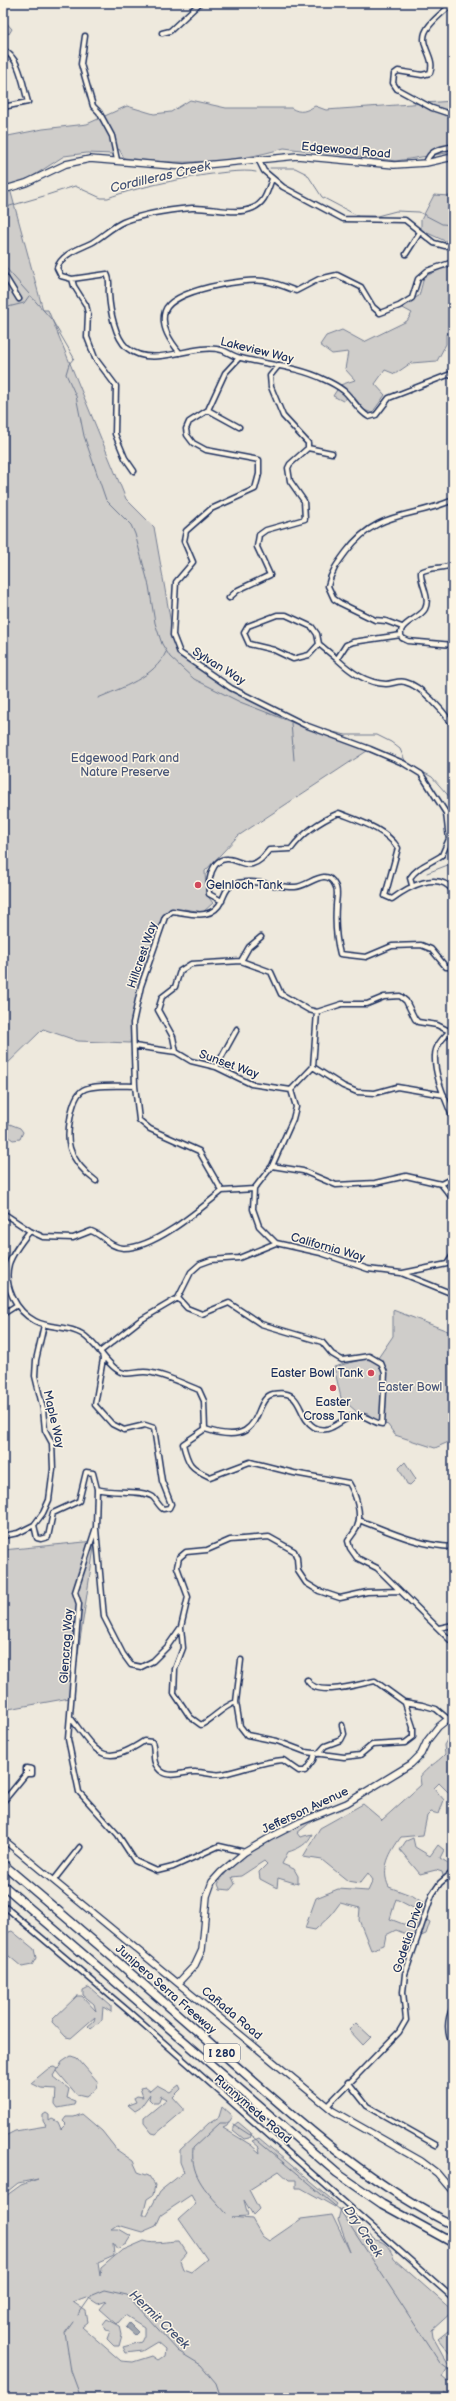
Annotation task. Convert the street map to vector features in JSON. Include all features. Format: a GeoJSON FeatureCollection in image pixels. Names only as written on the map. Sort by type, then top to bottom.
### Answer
{"type":"FeatureCollection","features":[{"type":"Feature","properties":{"kind":"highway","name":"Junipero Serra Freeway"},"geometry":{"type":"LineString","coordinates":[[3,1864],[331,2148],[392,2192],[453,2225]]}},
{"type":"Feature","properties":{"kind":"highway","name":"I 280"},"geometry":{"type":"LineString","coordinates":[[3,1885],[315,2156],[382,2204],[453,2243]]}},
{"type":"Feature","properties":{"kind":"main road","name":"Edgewood Road"},"geometry":{"type":"LineString","coordinates":[[3,190],[26,183],[74,161],[90,159],[117,160],[151,166],[184,167],[258,159],[307,156],[383,165],[426,163],[453,157]]}},
{"type":"Feature","properties":{"kind":"main road","name":"Jefferson Avenue"},"geometry":{"type":"LineString","coordinates":[[178,1983],[195,1965],[202,1950],[205,1905],[212,1882],[221,1872],[245,1852],[300,1822],[347,1803],[410,1764],[421,1754],[431,1736],[451,1719]]}},
{"type":"Feature","properties":{"kind":"main road","name":"Cañada Road"},"geometry":{"type":"LineString","coordinates":[[3,1839],[327,2106],[348,2121],[421,2161],[451,2184],[453,2192]]}},
{"type":"Feature","properties":{"kind":"street"},"geometry":{"type":"LineString","coordinates":[[162,33],[170,31],[200,3]]}},
{"type":"Feature","properties":{"kind":"street"},"geometry":{"type":"LineString","coordinates":[[453,3],[425,33],[424,41],[432,62],[430,73],[422,74],[398,71],[394,74],[393,83],[397,88],[432,108],[453,115]]}},
{"type":"Feature","properties":{"kind":"street"},"geometry":{"type":"LineString","coordinates":[[85,36],[81,64],[93,106],[99,112],[112,136],[117,160]]}},
{"type":"Feature","properties":{"kind":"street"},"geometry":{"type":"LineString","coordinates":[[3,50],[9,53],[14,59],[28,102],[3,107]]}},
{"type":"Feature","properties":{"kind":"street"},"geometry":{"type":"LineString","coordinates":[[426,163],[429,154],[433,151],[453,146]]}},
{"type":"Feature","properties":{"kind":"street"},"geometry":{"type":"LineString","coordinates":[[258,159],[264,171],[272,179],[308,202],[343,220],[405,220],[434,243],[445,246],[453,244]]}},
{"type":"Feature","properties":{"kind":"street"},"geometry":{"type":"LineString","coordinates":[[134,471],[125,458],[115,434],[116,386],[95,358],[86,337],[88,313],[86,305],[72,280],[61,276],[57,268],[59,260],[94,241],[123,222],[152,213],[193,208],[241,211],[252,208],[264,200],[272,179]]}},
{"type":"Feature","properties":{"kind":"street"},"geometry":{"type":"LineString","coordinates":[[406,254],[420,232]]}},
{"type":"Feature","properties":{"kind":"street"},"geometry":{"type":"LineString","coordinates":[[180,353],[169,340],[164,323],[165,311],[173,301],[187,295],[241,281],[264,281],[296,291],[319,279],[337,275],[360,287],[373,307],[380,313],[399,306],[412,298],[418,279],[427,271],[453,262]]}},
{"type":"Feature","properties":{"kind":"street"},"geometry":{"type":"LineString","coordinates":[[3,273],[19,299]]}},
{"type":"Feature","properties":{"kind":"street","name":"Lakeview Way"},"geometry":{"type":"LineString","coordinates":[[72,280],[107,274],[110,278],[109,295],[118,336],[127,347],[140,355],[152,356],[209,349],[222,350],[239,358],[279,366],[323,379],[344,391],[361,413],[369,417],[376,415],[389,398],[396,394],[421,387],[453,373]]}},
{"type":"Feature","properties":{"kind":"street"},"geometry":{"type":"LineString","coordinates":[[239,358],[221,379],[208,410],[239,427]]}},
{"type":"Feature","properties":{"kind":"street"},"geometry":{"type":"LineString","coordinates":[[279,366],[270,376],[271,387],[283,416],[307,439],[308,448]]}},
{"type":"Feature","properties":{"kind":"street","name":"Sylvan Way"},"geometry":{"type":"LineString","coordinates":[[208,410],[189,422],[187,435],[193,443],[206,450],[228,456],[257,458],[260,462],[259,474],[255,489],[252,492],[211,509],[186,531],[184,541],[194,562],[176,582],[173,635],[176,646],[188,661],[231,688],[305,726],[370,749],[403,763],[421,774],[446,813],[449,839],[442,855],[420,867],[413,873],[410,878],[412,885]]}},
{"type":"Feature","properties":{"kind":"street"},"geometry":{"type":"LineString","coordinates":[[308,448],[332,453]]}},
{"type":"Feature","properties":{"kind":"street"},"geometry":{"type":"LineString","coordinates":[[229,598],[238,590],[270,575],[257,546],[259,535],[266,530],[305,519],[304,502],[290,481],[288,468],[290,464],[308,448]]}},
{"type":"Feature","properties":{"kind":"street"},"geometry":{"type":"LineString","coordinates":[[402,627],[386,621],[375,620],[340,603],[334,598],[328,586],[331,571],[355,539],[364,531],[387,518],[439,506],[453,500]]}},
{"type":"Feature","properties":{"kind":"street"},"geometry":{"type":"LineString","coordinates":[[402,627],[416,619],[425,609],[427,597],[420,578],[421,572],[428,568],[447,568],[453,564]]}},
{"type":"Feature","properties":{"kind":"street"},"geometry":{"type":"LineString","coordinates":[[319,644],[309,655],[293,659],[274,650],[249,644],[244,633],[248,626],[277,615],[286,615],[312,627],[317,634],[319,644],[350,671],[367,680],[386,684],[404,682],[428,696],[453,725]]}},
{"type":"Feature","properties":{"kind":"street"},"geometry":{"type":"LineString","coordinates":[[401,635],[402,627]]}},
{"type":"Feature","properties":{"kind":"street"},"geometry":{"type":"LineString","coordinates":[[337,659],[346,646],[353,642],[401,635],[408,641],[415,643],[453,645]]}},
{"type":"Feature","properties":{"kind":"street"},"geometry":{"type":"LineString","coordinates":[[222,901],[209,894],[208,886],[214,867],[219,861],[226,858],[250,864],[259,861],[269,850],[291,849],[301,836],[326,818],[339,813],[383,834],[393,840],[398,848],[386,896],[392,899],[412,885],[437,881],[448,885],[453,891]]}},
{"type":"Feature","properties":{"kind":"street","name":"Hillcrest Way"},"geometry":{"type":"LineString","coordinates":[[222,1191],[199,1151],[142,1124],[137,1116],[133,1023],[136,1003],[165,917],[172,911],[198,916],[210,913],[222,901],[225,891],[232,885],[262,883],[298,887],[319,877],[325,877],[330,879],[336,888],[336,932],[340,954],[366,957],[392,946],[421,945],[431,949],[446,967],[453,967]]}},
{"type":"Feature","properties":{"kind":"street"},"geometry":{"type":"LineString","coordinates":[[240,961],[249,947],[261,937]]}},
{"type":"Feature","properties":{"kind":"street"},"geometry":{"type":"LineString","coordinates":[[176,1052],[173,1037],[158,1010],[162,997],[175,987],[180,971],[191,964],[240,961],[271,972],[281,994],[308,1010],[317,1012],[342,1004],[367,1004],[393,995],[406,1001],[414,1019],[418,1022],[437,1025],[451,1033],[440,1042],[434,1055],[444,1095],[453,1119]]}},
{"type":"Feature","properties":{"kind":"street"},"geometry":{"type":"LineString","coordinates":[[276,1243],[259,1226],[253,1209],[254,1189],[272,1166],[293,1119],[296,1107],[292,1090],[313,1067],[317,1012]]}},
{"type":"Feature","properties":{"kind":"street"},"geometry":{"type":"LineString","coordinates":[[216,1067],[238,1029]]}},
{"type":"Feature","properties":{"kind":"street","name":"Sunset Way"},"geometry":{"type":"LineString","coordinates":[[134,1046],[176,1052],[191,1060],[216,1067],[251,1084],[292,1090]]}},
{"type":"Feature","properties":{"kind":"street"},"geometry":{"type":"LineString","coordinates":[[313,1067],[343,1086],[356,1092],[375,1093],[397,1087],[444,1095]]}},
{"type":"Feature","properties":{"kind":"street"},"geometry":{"type":"LineString","coordinates":[[96,1181],[86,1173],[70,1147],[69,1130],[75,1099],[84,1089],[135,1086]]}},
{"type":"Feature","properties":{"kind":"street"},"geometry":{"type":"LineString","coordinates":[[272,1166],[303,1171],[336,1185],[375,1183],[406,1176],[440,1184],[453,1199]]}},
{"type":"Feature","properties":{"kind":"street"},"geometry":{"type":"LineString","coordinates":[[440,1184],[453,1178]]}},
{"type":"Feature","properties":{"kind":"street"},"geometry":{"type":"LineString","coordinates":[[3,1213],[30,1231],[43,1237],[73,1238],[91,1230],[98,1233],[110,1244],[123,1248],[140,1245],[165,1233],[199,1210],[222,1191],[254,1189]]}},
{"type":"Feature","properties":{"kind":"street"},"geometry":{"type":"LineString","coordinates":[[30,1231],[18,1246],[9,1264],[8,1277],[10,1290],[17,1305],[34,1321],[44,1325],[69,1328],[82,1334],[101,1351],[116,1369],[130,1375],[143,1372],[159,1374],[199,1390],[204,1401],[205,1429]]}},
{"type":"Feature","properties":{"kind":"street","name":"California Way"},"geometry":{"type":"LineString","coordinates":[[178,1298],[191,1272],[200,1264],[211,1260],[240,1258],[276,1243],[321,1253],[368,1269],[401,1273],[453,1294]]}},
{"type":"Feature","properties":{"kind":"street"},"geometry":{"type":"LineString","coordinates":[[401,1273],[447,1264],[453,1255]]}},
{"type":"Feature","properties":{"kind":"street"},"geometry":{"type":"LineString","coordinates":[[101,1351],[139,1322],[178,1298],[187,1308],[202,1314],[229,1304],[260,1324],[322,1342],[332,1354],[342,1360],[369,1356],[381,1363],[384,1369],[382,1424],[358,1415],[350,1417],[327,1429],[316,1428],[305,1418],[296,1400],[292,1396],[281,1394],[270,1395],[266,1399],[254,1423],[242,1433],[224,1435],[205,1429]]}},
{"type":"Feature","properties":{"kind":"street"},"geometry":{"type":"LineString","coordinates":[[3,1314],[17,1305]]}},
{"type":"Feature","properties":{"kind":"street","name":"Maple Way"},"geometry":{"type":"LineString","coordinates":[[34,1525],[43,1513],[49,1500],[52,1469],[52,1443],[45,1430],[43,1409],[35,1376],[36,1360],[44,1325]]}},
{"type":"Feature","properties":{"kind":"street"},"geometry":{"type":"LineString","coordinates":[[3,1536],[18,1533],[34,1525],[37,1538],[41,1540],[48,1537],[53,1513],[79,1501],[84,1475],[88,1471],[94,1475],[97,1489],[110,1493],[145,1494],[154,1498],[163,1509],[169,1508],[171,1504],[162,1482],[154,1428],[145,1425],[124,1430],[112,1424],[95,1406],[103,1359],[101,1351]]}},
{"type":"Feature","properties":{"kind":"street"},"geometry":{"type":"LineString","coordinates":[[205,1429],[183,1444],[188,1463],[197,1471],[210,1477],[250,1462],[294,1473],[343,1480],[351,1487],[359,1520],[348,1541],[351,1552],[357,1558],[377,1568],[453,1643]]}},
{"type":"Feature","properties":{"kind":"street","name":"Glencrag Way"},"geometry":{"type":"LineString","coordinates":[[97,1489],[96,1527],[75,1592],[79,1604],[68,1739],[79,1792],[118,1835],[135,1861],[157,1871],[173,1867],[219,1846],[245,1852]]}},
{"type":"Feature","properties":{"kind":"street"},"geometry":{"type":"LineString","coordinates":[[359,1520],[406,1539],[435,1546],[453,1547]]}},
{"type":"Feature","properties":{"kind":"street"},"geometry":{"type":"LineString","coordinates":[[96,1527],[104,1617],[123,1654],[131,1664],[141,1667],[153,1661],[167,1647],[181,1627]]}},
{"type":"Feature","properties":{"kind":"street"},"geometry":{"type":"LineString","coordinates":[[236,1702],[224,1706],[210,1720],[201,1725],[190,1717],[174,1693],[175,1669],[183,1648],[181,1627],[188,1597],[177,1567],[179,1558],[186,1552],[207,1550],[235,1539],[269,1538],[287,1546],[294,1551],[297,1558],[298,1571],[306,1583],[319,1591],[340,1598],[367,1592],[400,1591]]}},
{"type":"Feature","properties":{"kind":"street"},"geometry":{"type":"LineString","coordinates":[[438,1628],[453,1625]]}},
{"type":"Feature","properties":{"kind":"street"},"geometry":{"type":"LineString","coordinates":[[241,1660],[236,1702],[240,1726],[247,1735],[316,1753],[344,1757],[360,1755],[372,1745],[405,1743],[413,1736],[413,1726],[405,1703]]}},
{"type":"Feature","properties":{"kind":"street"},"geometry":{"type":"LineString","coordinates":[[307,1680],[312,1686],[323,1689],[334,1689],[375,1681],[405,1703],[422,1705],[436,1709],[451,1719]]}},
{"type":"Feature","properties":{"kind":"street"},"geometry":{"type":"LineString","coordinates":[[70,1717],[96,1748],[106,1755],[117,1756],[144,1741],[152,1742],[154,1747],[153,1759],[158,1768],[165,1773],[174,1775],[194,1772],[222,1774],[283,1760],[299,1771],[305,1771],[316,1753],[325,1746],[341,1740],[344,1734],[342,1725]]}},
{"type":"Feature","properties":{"kind":"street"},"geometry":{"type":"LineString","coordinates":[[3,1802],[26,1774]]}},
{"type":"Feature","properties":{"kind":"street"},"geometry":{"type":"LineString","coordinates":[[54,1880],[80,1848]]}},
{"type":"Feature","properties":{"kind":"street","name":"Godetia Drive"},"geometry":{"type":"LineString","coordinates":[[327,2106],[348,2082],[399,2032],[406,2020],[404,1992],[405,1974],[435,1888],[453,1872]]}},
{"type":"Feature","properties":{"kind":"street","name":"Runnymede Road"},"geometry":{"type":"LineString","coordinates":[[3,1904],[127,2010],[453,2298]]}},
{"type":"Feature","properties":{"kind":"street"},"geometry":{"type":"LineString","coordinates":[[453,2007],[448,2024],[453,2044]]}},
{"type":"Feature","properties":{"kind":"street"},"geometry":{"type":"LineString","coordinates":[[348,2082],[367,2106],[436,2145]]}},
{"type":"Feature","properties":{"kind":"green space"},"geometry":{"type":"Polygon","coordinates":[[[3,19],[12,29],[9,34],[3,30],[3,19]]]}},
{"type":"Feature","properties":{"kind":"green space"},"geometry":{"type":"Polygon","coordinates":[[[190,100],[226,108],[291,108],[301,111],[315,106],[326,110],[453,101],[453,152],[396,161],[284,148],[225,160],[205,162],[164,162],[124,158],[119,149],[112,154],[87,153],[64,156],[30,178],[3,186],[3,137],[43,129],[87,124],[127,106],[154,114],[171,112],[190,100]]]}},
{"type":"Feature","properties":{"kind":"green space","name":"Edgewood Park and Nature Preserve"},"geometry":{"type":"Polygon","coordinates":[[[10,189],[43,310],[48,310],[126,499],[154,527],[173,635],[180,653],[231,688],[305,725],[370,749],[238,836],[205,871],[206,894],[213,903],[203,912],[184,909],[183,912],[172,911],[165,917],[135,1010],[130,1043],[78,1041],[43,1029],[3,1068],[3,190],[10,189]]]}},
{"type":"Feature","properties":{"kind":"green space"},"geometry":{"type":"Polygon","coordinates":[[[434,195],[449,196],[453,199],[453,240],[445,241],[421,230],[421,220],[434,195]]]}},
{"type":"Feature","properties":{"kind":"green space"},"geometry":{"type":"Polygon","coordinates":[[[453,267],[453,331],[446,334],[446,344],[437,361],[411,363],[395,374],[385,370],[375,384],[385,395],[372,413],[364,410],[352,394],[343,401],[333,396],[340,385],[355,380],[345,369],[348,352],[332,354],[320,345],[326,336],[342,330],[364,342],[407,321],[412,313],[399,306],[419,296],[424,277],[441,269],[453,267]]]}},
{"type":"Feature","properties":{"kind":"green space"},"geometry":{"type":"Polygon","coordinates":[[[7,1123],[20,1128],[23,1132],[20,1139],[13,1140],[3,1133],[3,1125],[7,1123]]]}},
{"type":"Feature","properties":{"kind":"green space","name":"Easter Bowl"},"geometry":{"type":"Polygon","coordinates":[[[393,1310],[453,1333],[453,1440],[435,1448],[395,1435],[388,1425],[376,1421],[368,1414],[357,1412],[341,1398],[334,1367],[364,1359],[376,1361],[393,1336],[393,1310]]]}},
{"type":"Feature","properties":{"kind":"green space"},"geometry":{"type":"Polygon","coordinates":[[[405,1462],[416,1479],[410,1485],[407,1484],[399,1468],[405,1462]]]}},
{"type":"Feature","properties":{"kind":"green space"},"geometry":{"type":"Polygon","coordinates":[[[95,1541],[72,1693],[75,1697],[3,1710],[3,1550],[95,1541]]]}},
{"type":"Feature","properties":{"kind":"green space"},"geometry":{"type":"Polygon","coordinates":[[[453,1730],[453,1797],[439,1783],[434,1788],[444,1800],[439,1814],[431,1812],[427,1816],[423,1835],[401,1837],[390,1855],[386,1867],[386,1880],[389,1887],[413,1896],[425,1904],[419,1911],[396,1899],[390,1919],[403,1924],[415,1925],[417,1914],[430,1922],[426,1934],[416,1938],[396,1930],[386,1935],[384,1945],[371,1950],[359,1920],[360,1908],[340,1903],[331,1915],[315,1930],[305,1928],[316,1898],[338,1889],[368,1891],[373,1880],[368,1873],[360,1883],[348,1881],[322,1860],[303,1857],[320,1828],[363,1804],[382,1820],[421,1785],[420,1777],[445,1754],[444,1745],[453,1730]]]}},
{"type":"Feature","properties":{"kind":"green space"},"geometry":{"type":"Polygon","coordinates":[[[306,1817],[312,1821],[297,1833],[300,1837],[312,1834],[310,1838],[302,1846],[288,1852],[282,1864],[294,1869],[298,1876],[298,1884],[278,1878],[277,1888],[260,1879],[259,1872],[267,1864],[264,1861],[241,1876],[232,1877],[235,1884],[230,1890],[220,1889],[218,1884],[226,1873],[246,1854],[306,1817]]]}},
{"type":"Feature","properties":{"kind":"green space"},"geometry":{"type":"Polygon","coordinates":[[[413,1838],[415,1847],[430,1856],[438,1845],[444,1850],[440,1858],[448,1863],[453,1863],[453,1880],[445,1883],[442,1872],[436,1870],[420,1874],[400,1850],[406,1841],[413,1838]]]}},
{"type":"Feature","properties":{"kind":"green space"},"geometry":{"type":"Polygon","coordinates":[[[12,1931],[34,1949],[36,1958],[32,1965],[22,1967],[3,1951],[3,1934],[12,1931]]]}},
{"type":"Feature","properties":{"kind":"green space"},"geometry":{"type":"Polygon","coordinates":[[[89,1987],[111,2006],[111,2012],[103,2007],[102,2020],[91,2029],[88,2026],[94,2021],[95,2017],[71,2038],[66,2037],[52,2022],[53,2019],[77,1996],[82,1996],[96,2011],[94,2004],[83,1995],[83,1990],[89,1987]]]}},
{"type":"Feature","properties":{"kind":"green space"},"geometry":{"type":"Polygon","coordinates":[[[356,2023],[371,2037],[363,2045],[349,2030],[356,2023]]]}},
{"type":"Feature","properties":{"kind":"green space"},"geometry":{"type":"Polygon","coordinates":[[[71,2056],[77,2058],[98,2082],[96,2089],[86,2097],[77,2095],[57,2071],[62,2062],[71,2056]]]}},
{"type":"Feature","properties":{"kind":"green space"},"geometry":{"type":"Polygon","coordinates":[[[54,2067],[57,2069],[53,2076],[69,2089],[67,2098],[75,2101],[74,2105],[58,2108],[55,2104],[56,2089],[41,2088],[31,2083],[49,2068],[54,2067]]]}},
{"type":"Feature","properties":{"kind":"green space"},"geometry":{"type":"Polygon","coordinates":[[[157,2085],[170,2092],[179,2085],[181,2089],[173,2097],[183,2108],[183,2111],[156,2134],[152,2133],[144,2123],[144,2118],[167,2099],[161,2096],[158,2103],[153,2103],[149,2099],[150,2094],[140,2108],[135,2111],[128,2105],[136,2102],[134,2098],[137,2096],[143,2097],[140,2088],[145,2087],[150,2091],[157,2085]]]}},
{"type":"Feature","properties":{"kind":"green space"},"geometry":{"type":"Polygon","coordinates":[[[222,2107],[232,2116],[227,2126],[223,2128],[251,2145],[260,2153],[259,2147],[252,2141],[259,2138],[337,2204],[335,2207],[301,2188],[296,2188],[296,2180],[289,2180],[279,2171],[249,2190],[259,2209],[253,2215],[244,2200],[248,2216],[232,2217],[252,2219],[262,2236],[269,2241],[301,2219],[332,2215],[350,2252],[338,2220],[341,2208],[375,2240],[385,2244],[390,2249],[394,2259],[453,2311],[432,2330],[433,2337],[449,2366],[442,2377],[448,2382],[453,2379],[453,2397],[444,2392],[448,2398],[402,2398],[398,2394],[400,2398],[3,2398],[3,2198],[21,2185],[38,2179],[18,2183],[3,2195],[3,2137],[15,2131],[46,2126],[43,2121],[43,2115],[46,2113],[49,2115],[49,2121],[52,2119],[58,2122],[61,2129],[66,2124],[63,2121],[66,2117],[74,2117],[82,2114],[102,2131],[117,2150],[133,2161],[138,2172],[149,2176],[155,2185],[153,2195],[147,2199],[143,2215],[147,2215],[160,2191],[184,2172],[180,2162],[180,2150],[209,2123],[219,2117],[222,2107]],[[191,2195],[161,2215],[156,2226],[142,2232],[118,2225],[112,2229],[119,2229],[131,2236],[126,2244],[117,2249],[113,2243],[114,2256],[98,2263],[100,2276],[101,2268],[121,2251],[144,2241],[157,2243],[179,2241],[187,2253],[180,2261],[183,2269],[191,2272],[207,2259],[179,2219],[196,2204],[191,2195]],[[87,2297],[73,2302],[86,2311],[88,2322],[82,2327],[121,2361],[133,2362],[152,2356],[158,2360],[164,2356],[165,2349],[157,2342],[142,2351],[126,2353],[123,2347],[141,2342],[144,2336],[144,2327],[125,2315],[117,2324],[100,2309],[107,2301],[98,2304],[87,2297]]]}},
{"type":"Feature","properties":{"kind":"green space"},"geometry":{"type":"Polygon","coordinates":[[[238,2122],[251,2133],[249,2138],[244,2139],[233,2130],[233,2126],[238,2122]]]}},
{"type":"Feature","properties":{"kind":"green space"},"geometry":{"type":"Polygon","coordinates":[[[107,2319],[120,2326],[122,2335],[119,2346],[114,2346],[107,2339],[110,2331],[105,2330],[103,2324],[107,2319]]]}},
{"type":"Feature","properties":{"kind":"green space"},"geometry":{"type":"Polygon","coordinates":[[[453,2327],[453,2351],[450,2354],[438,2339],[453,2327]]]}},
{"type":"Feature","properties":{"kind":"shaded area"},"geometry":{"type":"Polygon","coordinates":[[[129,2323],[138,2332],[135,2335],[126,2327],[129,2323]]]}},
{"type":"Feature","properties":{"kind":"waterway"},"geometry":{"type":"LineString","coordinates":[[3,28],[8,33]]}},
{"type":"Feature","properties":{"kind":"waterway","name":"Cordilleras Creek"},"geometry":{"type":"LineString","coordinates":[[270,168],[295,168],[307,174],[322,197],[358,216],[377,216],[396,211],[419,212],[442,224],[453,225]]}},
{"type":"Feature","properties":{"kind":"waterway","name":"Cordilleras Creek"},"geometry":{"type":"LineString","coordinates":[[47,195],[75,186],[101,198],[108,198],[138,189],[182,179],[226,172],[256,172]]}},
{"type":"Feature","properties":{"kind":"waterway","name":"Cordilleras Creek"},"geometry":{"type":"LineString","coordinates":[[3,208],[44,196]]}},
{"type":"Feature","properties":{"kind":"waterway"},"geometry":{"type":"LineString","coordinates":[[3,254],[6,268],[52,320],[74,358],[69,364],[66,374],[76,396],[84,436],[106,500],[131,525],[135,534],[149,586],[155,623],[162,644],[170,657],[194,679],[240,702],[294,723]]}},
{"type":"Feature","properties":{"kind":"waterway"},"geometry":{"type":"LineString","coordinates":[[8,307],[24,303],[29,296]]}},
{"type":"Feature","properties":{"kind":"waterway"},"geometry":{"type":"LineString","coordinates":[[98,698],[127,686],[146,675],[161,661],[166,652]]}},
{"type":"Feature","properties":{"kind":"waterway"},"geometry":{"type":"LineString","coordinates":[[291,723],[294,760]]}},
{"type":"Feature","properties":{"kind":"waterway"},"geometry":{"type":"LineString","coordinates":[[324,730],[346,735],[377,735],[391,742],[400,749],[406,763],[432,777],[453,801]]}},
{"type":"Feature","properties":{"kind":"waterway"},"geometry":{"type":"LineString","coordinates":[[427,873],[453,863]]}},
{"type":"Feature","properties":{"kind":"waterway","name":"Dry Creek"},"geometry":{"type":"LineString","coordinates":[[226,2213],[207,2191],[197,2176],[194,2168],[193,2148],[220,2123],[229,2123]]}},
{"type":"Feature","properties":{"kind":"waterway","name":"Dry Creek"},"geometry":{"type":"LineString","coordinates":[[233,2124],[253,2137],[340,2210],[440,2363],[453,2373]]}},
{"type":"Feature","properties":{"kind":"waterway","name":"Hermit Creek"},"geometry":{"type":"LineString","coordinates":[[78,2315],[92,2295],[104,2290],[127,2295],[178,2351],[201,2365],[216,2383],[221,2398]]}},
{"type":"Feature","properties":{"kind":"waterway"},"geometry":{"type":"LineString","coordinates":[[73,2322],[65,2333],[71,2371],[81,2398]]}},
{"type":"Feature","properties":{"kind":"place","name":"Gelnloch Tank"},"geometry":{"type":"Point","coordinates":[198,885]}},
{"type":"Feature","properties":{"kind":"place","name":"Easter Bowl Tank"},"geometry":{"type":"Point","coordinates":[371,1373]}},
{"type":"Feature","properties":{"kind":"place","name":"Easter Cross Tank"},"geometry":{"type":"Point","coordinates":[333,1388]}}]}
